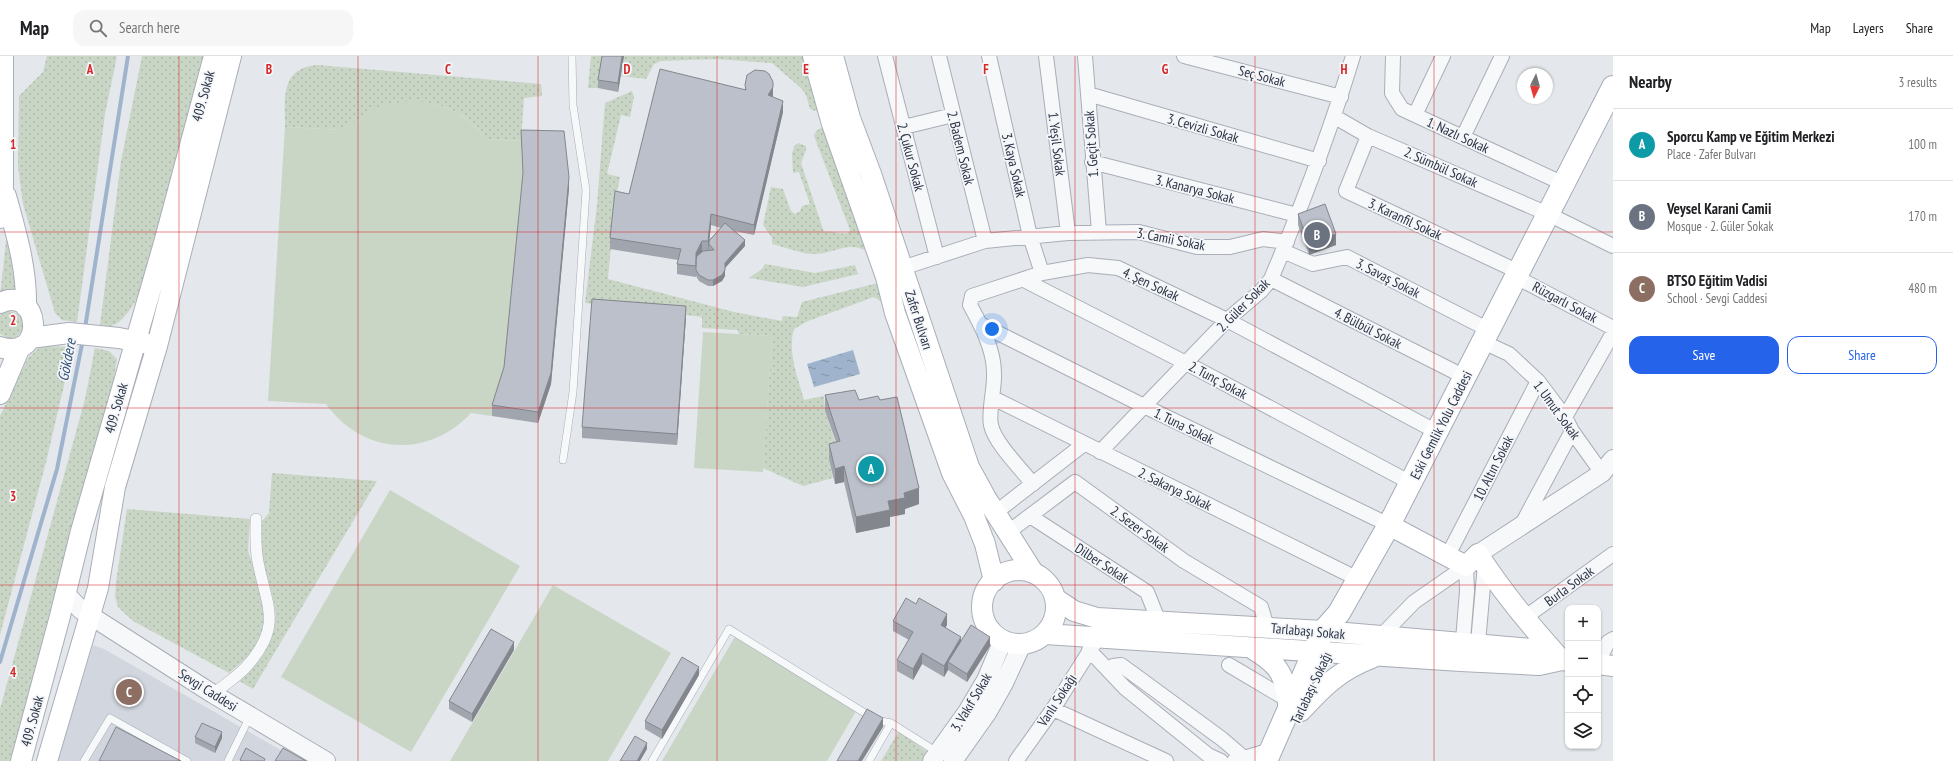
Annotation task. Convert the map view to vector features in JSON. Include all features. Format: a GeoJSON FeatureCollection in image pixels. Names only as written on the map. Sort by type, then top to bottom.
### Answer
{"type":"FeatureCollection","features":[{"type":"Feature","properties":{"kind":"main road"},"geometry":{"type":"LineString","coordinates":[[0,218],[4,188],[3,56]]}},
{"type":"Feature","properties":{"kind":"main road","name":"409. Sokak"},"geometry":{"type":"LineString","coordinates":[[21,761],[66,594],[127,339],[145,308],[214,56]]}},
{"type":"Feature","properties":{"kind":"main road","name":"409. Sokak"},"geometry":{"type":"LineString","coordinates":[[47,761],[91,616],[98,588],[115,487],[157,346],[231,56]]}},
{"type":"Feature","properties":{"kind":"main road","name":"Zafer Bulvarı"},"geometry":{"type":"LineString","coordinates":[[812,56],[832,124],[886,277],[896,313],[952,473],[974,516],[985,544],[994,581]]}},
{"type":"Feature","properties":{"kind":"main road","name":"Zafer Bulvarı"},"geometry":{"type":"LineString","coordinates":[[833,56],[850,118],[969,467],[1033,572]]}},
{"type":"Feature","properties":{"kind":"main road","name":"Eski Gemlik Yolu Caddesi"},"geometry":{"type":"LineString","coordinates":[[1271,757],[1293,707],[1333,626],[1389,526],[1548,214],[1612,93]]}},
{"type":"Feature","properties":{"kind":"main road"},"geometry":{"type":"LineString","coordinates":[[0,394],[34,326],[29,310],[20,246],[4,188]]}},
{"type":"Feature","properties":{"kind":"main road"},"geometry":{"type":"LineString","coordinates":[[0,303],[11,300],[19,302],[29,310],[69,333]]}},
{"type":"Feature","properties":{"kind":"main road"},"geometry":{"type":"LineString","coordinates":[[0,347],[13,349],[25,343],[69,333],[127,339],[157,346]]}},
{"type":"Feature","properties":{"kind":"main road"},"geometry":{"type":"LineString","coordinates":[[1389,526],[1448,556],[1476,561],[1524,618],[1565,661]]}},
{"type":"Feature","properties":{"kind":"main road"},"geometry":{"type":"LineString","coordinates":[[1021,570],[1033,572],[1043,578],[1051,588],[1056,599],[1056,612],[1052,624],[1045,634],[1035,641],[1013,642],[989,629],[984,619],[982,607],[984,595],[994,581],[1009,571],[1021,570]]}},
{"type":"Feature","properties":{"kind":"main road","name":"Tarlabaşı Sokak"},"geometry":{"type":"LineString","coordinates":[[1056,599],[1074,611],[1097,618],[1267,627],[1333,626],[1380,637],[1469,653],[1544,650],[1565,661]]}},
{"type":"Feature","properties":{"kind":"main road"},"geometry":{"type":"LineString","coordinates":[[1045,634],[1093,645],[1250,647],[1376,656],[1469,653]]}},
{"type":"Feature","properties":{"kind":"main road"},"geometry":{"type":"LineString","coordinates":[[1250,647],[1269,659],[1282,673],[1293,707],[1351,666],[1376,656]]}},
{"type":"Feature","properties":{"kind":"main road"},"geometry":{"type":"LineString","coordinates":[[1601,664],[1613,666]]}},
{"type":"Feature","properties":{"kind":"street","name":"2. Çukur Sokak"},"geometry":{"type":"LineString","coordinates":[[885,56],[937,257]]}},
{"type":"Feature","properties":{"kind":"street","name":"2. Badem Sokak"},"geometry":{"type":"LineString","coordinates":[[939,56],[985,241]]}},
{"type":"Feature","properties":{"kind":"street","name":"3. Kaya Sokak"},"geometry":{"type":"LineString","coordinates":[[989,56],[1030,236],[1042,273]]}},
{"type":"Feature","properties":{"kind":"street","name":"1. Yeşil Sokak"},"geometry":{"type":"LineString","coordinates":[[1046,56],[1068,232]]}},
{"type":"Feature","properties":{"kind":"street","name":"1. Geçit Sokak"},"geometry":{"type":"LineString","coordinates":[[1085,56],[1092,162],[1099,232]]}},
{"type":"Feature","properties":{"kind":"street","name":"Seç Sokak"},"geometry":{"type":"LineString","coordinates":[[1184,56],[1341,97]]}},
{"type":"Feature","properties":{"kind":"street","name":"2. Güler Sokak"},"geometry":{"type":"LineString","coordinates":[[1100,452],[1227,320],[1261,291],[1271,279],[1335,118],[1353,56]]}},
{"type":"Feature","properties":{"kind":"street","name":"1. Nazlı Sokak"},"geometry":{"type":"LineString","coordinates":[[1394,56],[1392,93],[1402,109],[1564,184]]}},
{"type":"Feature","properties":{"kind":"street"},"geometry":{"type":"LineString","coordinates":[[1415,115],[1443,56]]}},
{"type":"Feature","properties":{"kind":"street"},"geometry":{"type":"LineString","coordinates":[[1463,137],[1502,56]]}},
{"type":"Feature","properties":{"kind":"street","name":"3. Cevizli Sokak"},"geometry":{"type":"LineString","coordinates":[[1088,94],[1319,161]]}},
{"type":"Feature","properties":{"kind":"street"},"geometry":{"type":"LineString","coordinates":[[904,127],[953,115]]}},
{"type":"Feature","properties":{"kind":"street","name":"2. Sümbül Sokak"},"geometry":{"type":"LineString","coordinates":[[1335,118],[1368,136],[1548,214],[1613,246]]}},
{"type":"Feature","properties":{"kind":"street","name":"3. Karanfil Sokak"},"geometry":{"type":"LineString","coordinates":[[1368,136],[1346,191],[1518,274]]}},
{"type":"Feature","properties":{"kind":"street","name":"3. Kanarya Sokak"},"geometry":{"type":"LineString","coordinates":[[1092,162],[1297,215]]}},
{"type":"Feature","properties":{"kind":"street","name":"3. Camii Sokak"},"geometry":{"type":"LineString","coordinates":[[1030,236],[1068,232],[1139,232],[1197,247],[1230,247],[1263,239],[1285,246]]}},
{"type":"Feature","properties":{"kind":"street"},"geometry":{"type":"LineString","coordinates":[[902,268],[985,241],[1030,236]]}},
{"type":"Feature","properties":{"kind":"street","name":"3. Savaş Sokak"},"geometry":{"type":"LineString","coordinates":[[1285,246],[1313,264],[1347,257],[1486,336]]}},
{"type":"Feature","properties":{"kind":"street","name":"4. Şen Sokak"},"geometry":{"type":"LineString","coordinates":[[1033,484],[994,434],[990,423],[994,373],[992,356],[980,324],[970,305],[972,296],[1042,273],[1088,265],[1118,268],[1227,320],[1437,432]]}},
{"type":"Feature","properties":{"kind":"street","name":"Rüzgarlı Sokak"},"geometry":{"type":"LineString","coordinates":[[1518,274],[1613,328]]}},
{"type":"Feature","properties":{"kind":"street","name":"4. Bülbül Sokak"},"geometry":{"type":"LineString","coordinates":[[1271,279],[1465,377]]}},
{"type":"Feature","properties":{"kind":"street","name":"2. Tunç Sokak"},"geometry":{"type":"LineString","coordinates":[[1024,280],[1186,363],[1411,483]]}},
{"type":"Feature","properties":{"kind":"street","name":"1. Tuna Sokak"},"geometry":{"type":"LineString","coordinates":[[980,324],[1389,526]]}},
{"type":"Feature","properties":{"kind":"street"},"geometry":{"type":"LineString","coordinates":[[1565,417],[1613,333]]}},
{"type":"Feature","properties":{"kind":"street","name":"1. Umut Sokak"},"geometry":{"type":"LineString","coordinates":[[1486,336],[1509,354],[1538,381],[1565,417],[1572,431],[1608,466]]}},
{"type":"Feature","properties":{"kind":"street","name":"10. Altın Sokak"},"geometry":{"type":"LineString","coordinates":[[1448,556],[1538,381]]}},
{"type":"Feature","properties":{"kind":"street","name":"2. Sakarya Sokak"},"geometry":{"type":"LineString","coordinates":[[993,398],[1358,579]]}},
{"type":"Feature","properties":{"kind":"street"},"geometry":{"type":"LineString","coordinates":[[1521,526],[1572,431]]}},
{"type":"Feature","properties":{"kind":"street"},"geometry":{"type":"LineString","coordinates":[[996,513],[1084,444]]}},
{"type":"Feature","properties":{"kind":"street"},"geometry":{"type":"LineString","coordinates":[[1380,637],[1414,602],[1476,561],[1521,526],[1608,466]]}},
{"type":"Feature","properties":{"kind":"street","name":"2. Sezer Sokak"},"geometry":{"type":"LineString","coordinates":[[1008,533],[1075,482],[1184,561],[1261,607],[1267,627]]}},
{"type":"Feature","properties":{"kind":"street","name":"Dilber Sokak"},"geometry":{"type":"LineString","coordinates":[[1030,516],[1147,592],[1159,622]]}},
{"type":"Feature","properties":{"kind":"street"},"geometry":{"type":"LineString","coordinates":[[213,694],[246,668],[263,644],[270,620],[269,602],[258,561],[256,519]]}},
{"type":"Feature","properties":{"kind":"street","name":"Burla Sokak"},"geometry":{"type":"LineString","coordinates":[[1524,618],[1613,554]]}},
{"type":"Feature","properties":{"kind":"street"},"geometry":{"type":"LineString","coordinates":[[1469,653],[1467,591],[1476,561]]}},
{"type":"Feature","properties":{"kind":"street"},"geometry":{"type":"LineString","coordinates":[[1469,653],[1476,561]]}},
{"type":"Feature","properties":{"kind":"street","name":"Sevgi Caddesi"},"geometry":{"type":"LineString","coordinates":[[66,594],[81,610],[213,694],[326,761]]}},
{"type":"Feature","properties":{"kind":"street"},"geometry":{"type":"LineString","coordinates":[[1601,657],[1608,642],[1613,639]]}},
{"type":"Feature","properties":{"kind":"street","name":"3. Vakıf Sokak"},"geometry":{"type":"LineString","coordinates":[[943,759],[967,712],[986,680],[1013,642]]}},
{"type":"Feature","properties":{"kind":"street"},"geometry":{"type":"LineString","coordinates":[[1093,645],[1108,670],[1125,688],[1208,755],[1221,761]]}},
{"type":"Feature","properties":{"kind":"street","name":"Vanlı Sokağı"},"geometry":{"type":"LineString","coordinates":[[1017,761],[1093,645]]}},
{"type":"Feature","properties":{"kind":"street"},"geometry":{"type":"LineString","coordinates":[[1108,670],[1113,666],[1121,665],[1222,739],[1240,760],[1271,757]]}},
{"type":"Feature","properties":{"kind":"street"},"geometry":{"type":"LineString","coordinates":[[1228,665],[1293,707]]}},
{"type":"Feature","properties":{"kind":"street"},"geometry":{"type":"LineString","coordinates":[[1052,709],[1166,761]]}},
{"type":"Feature","properties":{"kind":"lane"},"geometry":{"type":"LineString","coordinates":[[563,460],[573,392],[586,190],[573,105],[572,56]]}},
{"type":"Feature","properties":{"kind":"lane"},"geometry":{"type":"LineString","coordinates":[[652,761],[729,629],[876,720],[891,724],[943,759]]}},
{"type":"Feature","properties":{"kind":"lane"},"geometry":{"type":"LineString","coordinates":[[228,761],[250,716]]}},
{"type":"Feature","properties":{"kind":"lane"},"geometry":{"type":"LineString","coordinates":[[84,761],[110,718],[187,761]]}},
{"type":"Feature","properties":{"kind":"lane"},"geometry":{"type":"LineString","coordinates":[[869,761],[891,724]]}},
{"type":"Feature","properties":{"kind":"shaded area"},"geometry":{"type":"Polygon","coordinates":[[[93,645],[104,649],[300,761],[58,761],[93,645]]]}},
{"type":"Feature","properties":{"kind":"green space"},"geometry":{"type":"Polygon","coordinates":[[[47,56],[117,56],[105,114],[77,322],[62,320],[55,313],[23,204],[18,167],[19,96],[43,72],[47,56]]]}},
{"type":"Feature","properties":{"kind":"green space"},"geometry":{"type":"Polygon","coordinates":[[[142,56],[205,56],[144,285],[130,310],[121,321],[110,326],[100,325],[121,161],[142,56]]]}},
{"type":"Feature","properties":{"kind":"green space"},"geometry":{"type":"Polygon","coordinates":[[[591,56],[603,56],[598,88],[588,88],[591,56]]]}},
{"type":"Feature","properties":{"kind":"green space"},"geometry":{"type":"Polygon","coordinates":[[[624,56],[811,56],[819,112],[810,109],[806,95],[801,88],[772,63],[716,59],[661,61],[654,64],[646,79],[621,76],[624,56]]]}},
{"type":"Feature","properties":{"kind":"green space"},"geometry":{"type":"Polygon","coordinates":[[[317,65],[541,84],[542,96],[524,98],[521,141],[486,139],[472,123],[456,112],[437,105],[418,102],[398,103],[379,108],[361,117],[345,130],[285,127],[285,95],[291,78],[296,72],[305,67],[317,65]]]}},
{"type":"Feature","properties":{"kind":"green space"},"geometry":{"type":"Polygon","coordinates":[[[632,91],[634,97],[630,117],[621,115],[607,174],[620,177],[615,202],[608,279],[734,312],[782,321],[783,316],[797,317],[802,302],[882,282],[886,305],[874,297],[808,321],[794,329],[792,347],[794,365],[804,400],[824,396],[825,411],[840,457],[829,460],[833,478],[803,486],[763,468],[772,336],[739,334],[738,330],[702,328],[702,317],[585,303],[597,205],[605,103],[632,91]]]}},
{"type":"Feature","properties":{"kind":"green space"},"geometry":{"type":"Polygon","coordinates":[[[408,101],[418,101],[438,105],[456,112],[472,124],[486,139],[521,141],[523,184],[504,378],[492,416],[471,413],[454,428],[435,438],[416,444],[396,445],[377,441],[358,433],[341,421],[326,404],[268,401],[285,127],[345,130],[361,117],[378,108],[408,101]]]}},
{"type":"Feature","properties":{"kind":"green space"},"geometry":{"type":"Polygon","coordinates":[[[823,127],[867,251],[860,248],[846,247],[820,254],[797,251],[772,244],[772,238],[763,225],[771,187],[783,189],[791,211],[795,214],[800,211],[802,206],[810,204],[799,172],[793,173],[792,153],[795,145],[799,143],[806,146],[801,163],[824,232],[848,233],[850,230],[814,136],[816,131],[823,127]]]}},
{"type":"Feature","properties":{"kind":"green space"},"geometry":{"type":"Polygon","coordinates":[[[7,232],[23,296],[0,297],[7,232]]]}},
{"type":"Feature","properties":{"kind":"green space"},"geometry":{"type":"Polygon","coordinates":[[[765,264],[815,273],[855,265],[858,274],[803,287],[749,278],[762,269],[765,264]]]}},
{"type":"Feature","properties":{"kind":"green space"},"geometry":{"type":"Polygon","coordinates":[[[7,311],[18,315],[23,324],[20,333],[16,337],[10,339],[0,334],[0,315],[7,311]]]}},
{"type":"Feature","properties":{"kind":"green space"},"geometry":{"type":"Polygon","coordinates":[[[703,332],[772,336],[763,472],[694,468],[703,332]]]}},
{"type":"Feature","properties":{"kind":"green space"},"geometry":{"type":"Polygon","coordinates":[[[41,346],[73,347],[46,462],[0,635],[0,416],[28,358],[41,346]]]}},
{"type":"Feature","properties":{"kind":"green space"},"geometry":{"type":"Polygon","coordinates":[[[95,348],[109,351],[117,359],[114,378],[11,761],[0,761],[0,709],[85,399],[95,348]]]}},
{"type":"Feature","properties":{"kind":"green space"},"geometry":{"type":"Polygon","coordinates":[[[272,473],[377,481],[253,689],[236,679],[255,664],[262,655],[273,634],[275,623],[273,598],[260,557],[260,520],[263,520],[269,513],[272,473]]]}},
{"type":"Feature","properties":{"kind":"green space"},"geometry":{"type":"Polygon","coordinates":[[[390,490],[520,566],[411,752],[281,677],[390,490]]]}},
{"type":"Feature","properties":{"kind":"green space"},"geometry":{"type":"Polygon","coordinates":[[[127,509],[250,519],[248,551],[266,601],[264,630],[251,654],[229,673],[133,621],[118,607],[115,596],[116,582],[127,509]]]}},
{"type":"Feature","properties":{"kind":"green space"},"geometry":{"type":"Polygon","coordinates":[[[553,585],[671,653],[608,761],[450,761],[553,585]]]}},
{"type":"Feature","properties":{"kind":"green space"},"geometry":{"type":"Polygon","coordinates":[[[736,635],[859,706],[827,761],[662,761],[736,635]]]}},
{"type":"Feature","properties":{"kind":"green space"},"geometry":{"type":"Polygon","coordinates":[[[899,731],[930,754],[926,761],[881,761],[899,731]]]}},
{"type":"Feature","properties":{"kind":"water"},"geometry":{"type":"Polygon","coordinates":[[[853,350],[860,374],[814,387],[807,364],[853,350]]]}},
{"type":"Feature","properties":{"kind":"building"},"geometry":{"type":"Polygon","coordinates":[[[602,56],[622,56],[618,83],[598,80],[602,56]]]}},
{"type":"Feature","properties":{"kind":"building"},"geometry":{"type":"Polygon","coordinates":[[[660,69],[746,90],[745,85],[747,75],[755,70],[765,71],[769,74],[773,82],[773,87],[768,95],[783,101],[754,225],[711,214],[708,241],[702,241],[696,253],[696,266],[677,264],[681,249],[610,238],[615,191],[629,194],[660,69]]]}},
{"type":"Feature","properties":{"kind":"building"},"geometry":{"type":"Polygon","coordinates":[[[521,130],[564,131],[569,177],[551,373],[538,412],[492,405],[504,367],[523,173],[521,130]]]}},
{"type":"Feature","properties":{"kind":"building"},"geometry":{"type":"Polygon","coordinates":[[[1325,204],[1336,234],[1309,244],[1298,214],[1325,204]]]}},
{"type":"Feature","properties":{"kind":"building"},"geometry":{"type":"Polygon","coordinates":[[[725,223],[745,240],[725,263],[725,270],[722,275],[713,280],[708,280],[699,275],[696,270],[697,256],[703,251],[714,250],[709,244],[709,241],[725,223]]]}},
{"type":"Feature","properties":{"kind":"building"},"geometry":{"type":"Polygon","coordinates":[[[592,299],[686,306],[677,434],[582,427],[592,299]]]}},
{"type":"Feature","properties":{"kind":"building"},"geometry":{"type":"Polygon","coordinates":[[[855,390],[859,400],[878,396],[880,400],[897,397],[919,488],[904,493],[905,498],[888,501],[890,510],[856,517],[844,466],[835,469],[829,444],[840,441],[825,395],[855,390]]]}},
{"type":"Feature","properties":{"kind":"building"},"geometry":{"type":"Polygon","coordinates":[[[906,598],[916,604],[919,598],[947,614],[941,625],[961,637],[944,666],[922,653],[913,669],[897,660],[913,632],[893,621],[906,598]]]}},
{"type":"Feature","properties":{"kind":"building"},"geometry":{"type":"Polygon","coordinates":[[[971,625],[990,637],[967,674],[948,662],[971,625]]]}},
{"type":"Feature","properties":{"kind":"building"},"geometry":{"type":"Polygon","coordinates":[[[491,629],[514,642],[472,714],[449,701],[491,629]]]}},
{"type":"Feature","properties":{"kind":"building"},"geometry":{"type":"Polygon","coordinates":[[[682,657],[699,667],[662,730],[645,721],[682,657]]]}},
{"type":"Feature","properties":{"kind":"building"},"geometry":{"type":"Polygon","coordinates":[[[867,709],[883,718],[858,761],[837,761],[867,709]]]}},
{"type":"Feature","properties":{"kind":"building"},"geometry":{"type":"Polygon","coordinates":[[[202,723],[222,732],[215,747],[195,737],[202,723]]]}},
{"type":"Feature","properties":{"kind":"building"},"geometry":{"type":"Polygon","coordinates":[[[116,727],[181,761],[99,761],[116,727]]]}},
{"type":"Feature","properties":{"kind":"building"},"geometry":{"type":"Polygon","coordinates":[[[635,736],[647,743],[637,761],[620,761],[635,736]]]}},
{"type":"Feature","properties":{"kind":"building"},"geometry":{"type":"Polygon","coordinates":[[[246,748],[265,759],[264,761],[240,760],[246,748]]]}},
{"type":"Feature","properties":{"kind":"building"},"geometry":{"type":"Polygon","coordinates":[[[283,748],[306,761],[275,761],[283,748]]]}},
{"type":"Feature","properties":{"kind":"waterway","name":"Gökdere"},"geometry":{"type":"LineString","coordinates":[[85,328],[128,56]]}},
{"type":"Feature","properties":{"kind":"waterway","name":"Gökdere"},"geometry":{"type":"LineString","coordinates":[[0,662],[57,469],[83,339]]}},
{"type":"Feature","properties":{"kind":"place","name":"Veysel Karani Camii"},"geometry":{"type":"Point","coordinates":[1317,235]}},
{"type":"Feature","properties":{"kind":"place","name":"Sporcu Kamp ve Eğitim Merkezi"},"geometry":{"type":"Point","coordinates":[871,469]}},
{"type":"Feature","properties":{"kind":"place","name":"BTSO Eğitim Vadisi"},"geometry":{"type":"Point","coordinates":[129,692]}}]}
